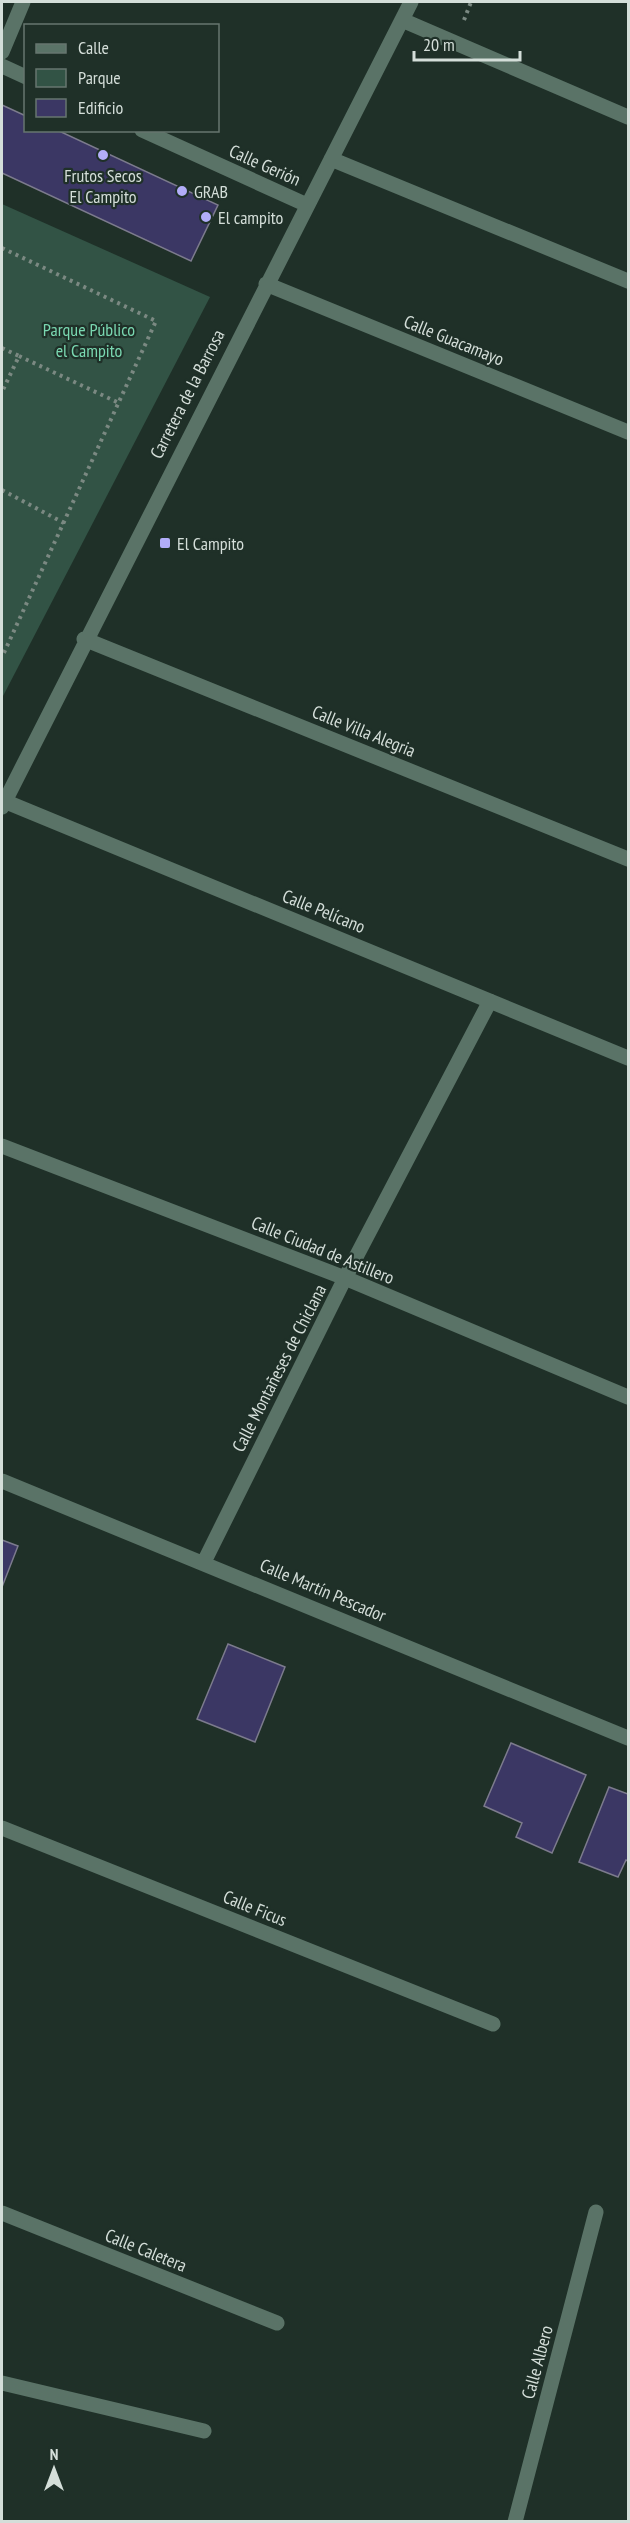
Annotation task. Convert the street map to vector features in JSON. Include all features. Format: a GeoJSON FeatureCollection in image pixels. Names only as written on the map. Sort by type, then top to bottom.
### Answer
{"type":"FeatureCollection","features":[{"type":"Feature","properties":{"kind":"street"},"geometry":{"type":"LineString","coordinates":[[2,52],[23,2]]}},
{"type":"Feature","properties":{"kind":"street","name":"Carretera de la Barrosa"},"geometry":{"type":"LineString","coordinates":[[3,804],[84,639],[411,2]]}},
{"type":"Feature","properties":{"kind":"street"},"geometry":{"type":"LineString","coordinates":[[402,21],[628,117]]}},
{"type":"Feature","properties":{"kind":"street"},"geometry":{"type":"LineString","coordinates":[[2,66],[24,76]]}},
{"type":"Feature","properties":{"kind":"street","name":"Calle Gerión"},"geometry":{"type":"LineString","coordinates":[[146,132],[307,205]]}},
{"type":"Feature","properties":{"kind":"street"},"geometry":{"type":"LineString","coordinates":[[331,159],[628,281]]}},
{"type":"Feature","properties":{"kind":"street","name":"Calle Guacamayo"},"geometry":{"type":"LineString","coordinates":[[266,284],[628,432]]}},
{"type":"Feature","properties":{"kind":"street","name":"Calle Villa Alegria"},"geometry":{"type":"LineString","coordinates":[[84,639],[628,859]]}},
{"type":"Feature","properties":{"kind":"street","name":"Calle Pelícano"},"geometry":{"type":"LineString","coordinates":[[3,804],[628,1058]]}},
{"type":"Feature","properties":{"kind":"street","name":"Calle Montañeses de Chiclana"},"geometry":{"type":"LineString","coordinates":[[204,1562],[345,1278],[490,1001]]}},
{"type":"Feature","properties":{"kind":"street","name":"Calle Ciudad de Astillero"},"geometry":{"type":"LineString","coordinates":[[2,1146],[345,1278],[628,1397]]}},
{"type":"Feature","properties":{"kind":"street","name":"Calle Martín Pescador"},"geometry":{"type":"LineString","coordinates":[[2,1480],[628,1738]]}},
{"type":"Feature","properties":{"kind":"street","name":"Calle Ficus"},"geometry":{"type":"LineString","coordinates":[[2,1828],[493,2024]]}},
{"type":"Feature","properties":{"kind":"street","name":"Calle Albero"},"geometry":{"type":"LineString","coordinates":[[515,2522],[596,2212]]}},
{"type":"Feature","properties":{"kind":"street","name":"Calle Caletera"},"geometry":{"type":"LineString","coordinates":[[2,2213],[277,2323]]}},
{"type":"Feature","properties":{"kind":"street"},"geometry":{"type":"LineString","coordinates":[[2,2383],[204,2431]]}},
{"type":"Feature","properties":{"kind":"path"},"geometry":{"type":"LineString","coordinates":[[464,20],[471,2]]}},
{"type":"Feature","properties":{"kind":"path"},"geometry":{"type":"LineString","coordinates":[[2,248],[156,321],[2,657]]}},
{"type":"Feature","properties":{"kind":"path"},"geometry":{"type":"LineString","coordinates":[[2,348],[119,403]]}},
{"type":"Feature","properties":{"kind":"path"},"geometry":{"type":"LineString","coordinates":[[2,392],[19,356]]}},
{"type":"Feature","properties":{"kind":"path"},"geometry":{"type":"LineString","coordinates":[[2,490],[64,523]]}},
{"type":"Feature","properties":{"kind":"green space","name":"Parque Público el Campito"},"geometry":{"type":"Polygon","coordinates":[[[2,204],[210,297],[2,698],[2,204]]]}},
{"type":"Feature","properties":{"kind":"building"},"geometry":{"type":"Polygon","coordinates":[[[2,105],[24,115],[24,132],[61,132],[218,205],[191,261],[2,173],[2,105]]]}},
{"type":"Feature","properties":{"kind":"building"},"geometry":{"type":"Polygon","coordinates":[[[2,1540],[18,1546],[2,1587],[2,1540]]]}},
{"type":"Feature","properties":{"kind":"building"},"geometry":{"type":"Polygon","coordinates":[[[228,1644],[285,1667],[255,1742],[197,1719],[228,1644]]]}},
{"type":"Feature","properties":{"kind":"building"},"geometry":{"type":"Polygon","coordinates":[[[511,1743],[586,1775],[552,1853],[516,1837],[522,1823],[484,1806],[511,1743]]]}},
{"type":"Feature","properties":{"kind":"building"},"geometry":{"type":"Polygon","coordinates":[[[609,1787],[628,1794],[628,1861],[626,1860],[618,1877],[579,1862],[609,1787]]]}},
{"type":"Feature","properties":{"kind":"place","name":"Frutos Secos El Campito"},"geometry":{"type":"Point","coordinates":[103,155]}},
{"type":"Feature","properties":{"kind":"place","name":"GRAB"},"geometry":{"type":"Point","coordinates":[182,191]}},
{"type":"Feature","properties":{"kind":"place","name":"El campito"},"geometry":{"type":"Point","coordinates":[206,217]}},
{"type":"Feature","properties":{"kind":"place","name":"El Campito"},"geometry":{"type":"Point","coordinates":[165,543]}}]}
